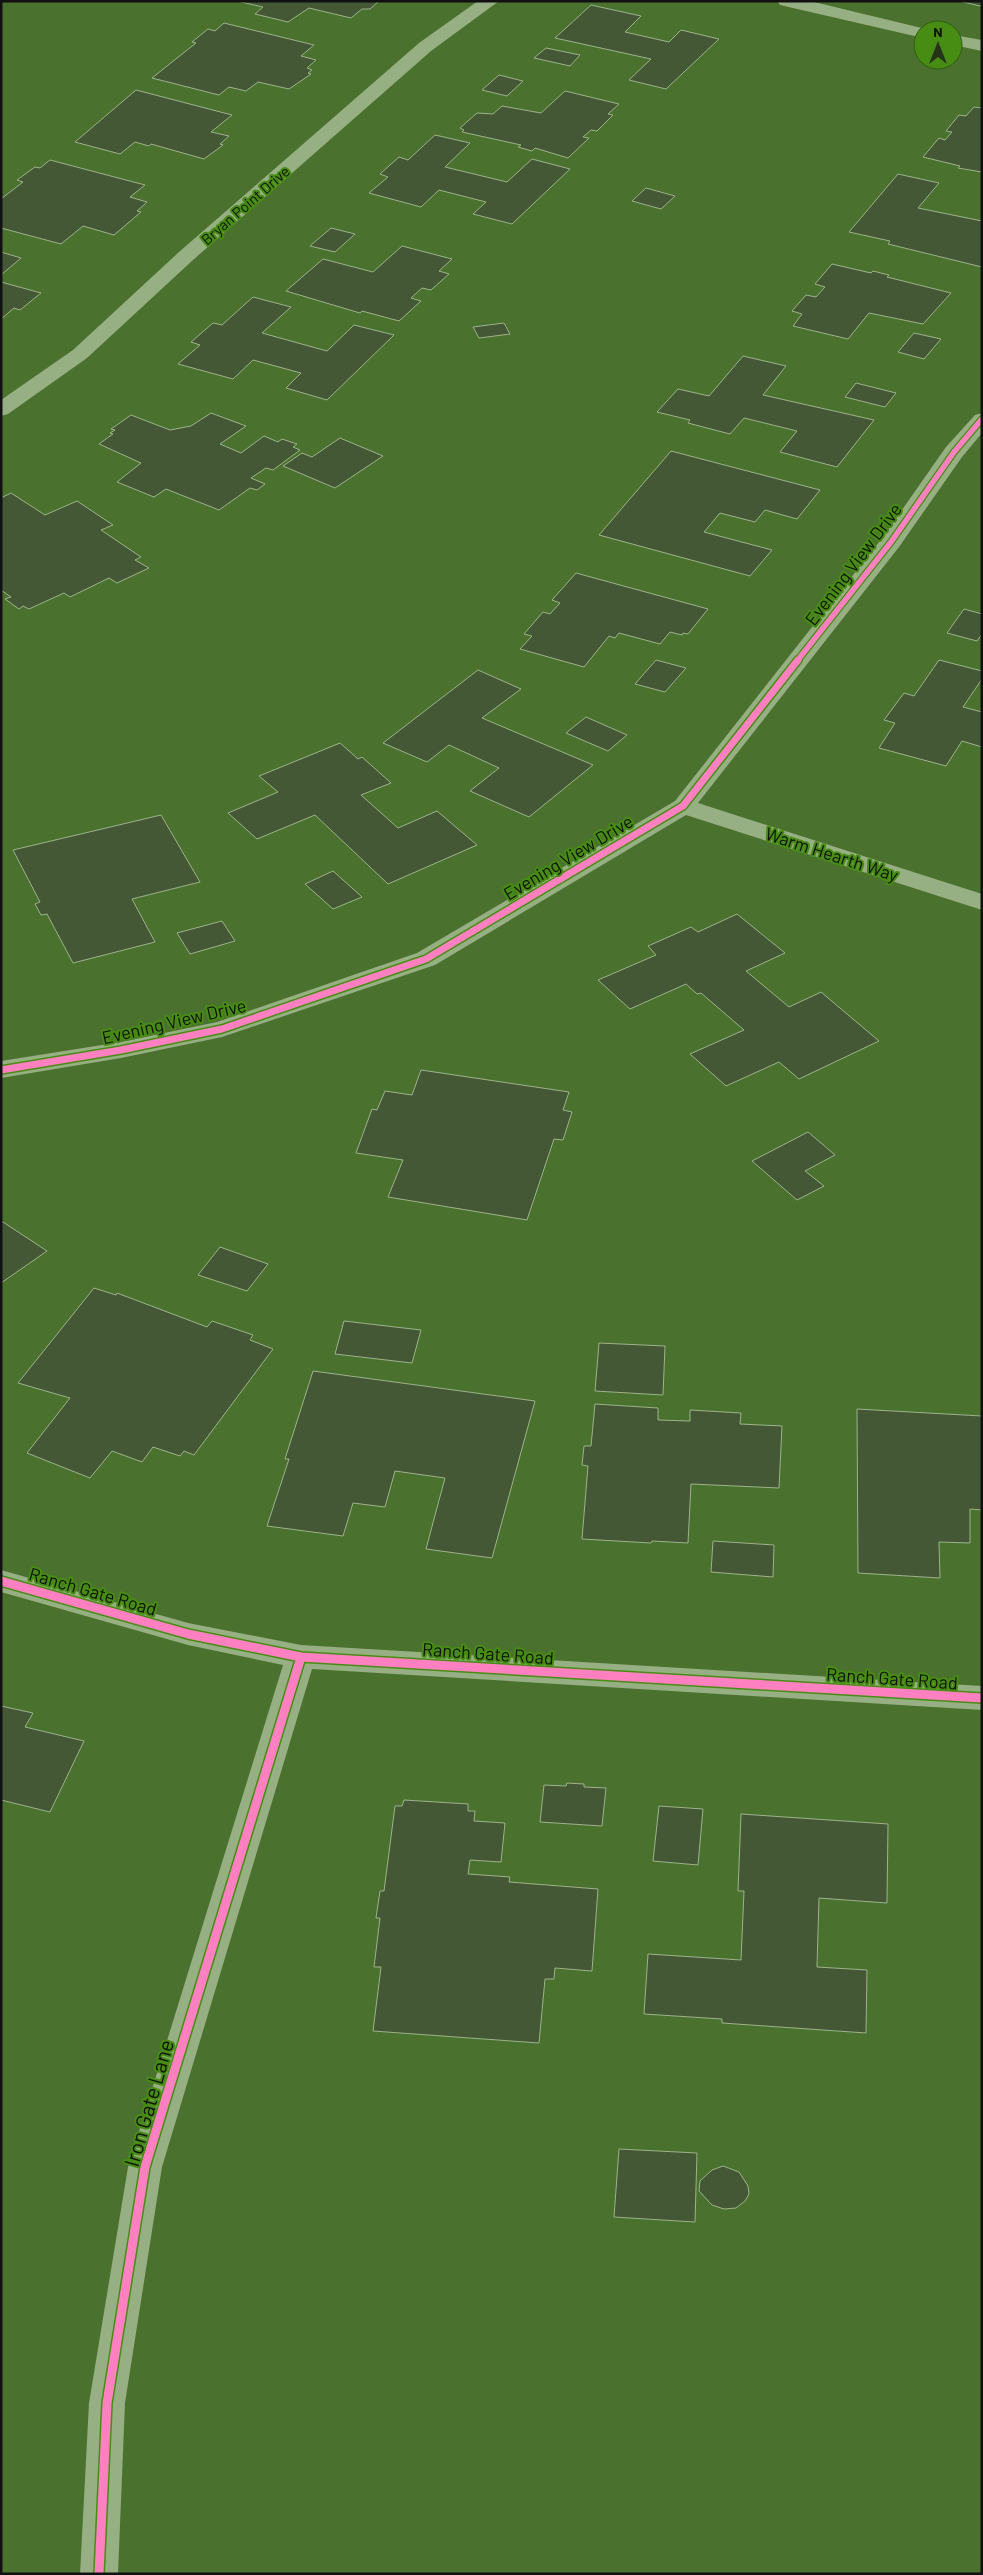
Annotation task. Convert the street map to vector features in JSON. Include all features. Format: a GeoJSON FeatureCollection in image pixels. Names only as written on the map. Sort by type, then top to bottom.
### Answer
{"type":"FeatureCollection","features":[{"type":"Feature","properties":{"kind":"street","name":"Bryan Point Drive"},"geometry":{"type":"LineString","coordinates":[[1,410],[80,354],[186,256],[315,145],[332,128],[368,99],[425,47],[490,1]]}},
{"type":"Feature","properties":{"kind":"street"},"geometry":{"type":"LineString","coordinates":[[786,1],[913,31]]}},
{"type":"Feature","properties":{"kind":"street"},"geometry":{"type":"LineString","coordinates":[[963,42],[982,46]]}},
{"type":"Feature","properties":{"kind":"street","name":"Evening View Drive"},"geometry":{"type":"LineString","coordinates":[[1,1070],[121,1050],[222,1029],[426,958],[683,806],[891,542],[954,452],[982,418]]}},
{"type":"Feature","properties":{"kind":"street","name":"Warm Hearth Way"},"geometry":{"type":"LineString","coordinates":[[683,806],[982,902]]}},
{"type":"Feature","properties":{"kind":"street","name":"Ranch Gate Road"},"geometry":{"type":"LineString","coordinates":[[1,1581],[188,1634],[301,1657],[982,1698]]}},
{"type":"Feature","properties":{"kind":"street","name":"Iron Gate Lane"},"geometry":{"type":"LineString","coordinates":[[98,2574],[107,2403],[145,2167],[301,1657]]}},
{"type":"Feature","properties":{"kind":"building"},"geometry":{"type":"Polygon","coordinates":[[[237,1],[379,1],[370,9],[362,9],[351,18],[309,8],[288,22],[255,14],[263,7],[237,1]]]}},
{"type":"Feature","properties":{"kind":"building"},"geometry":{"type":"Polygon","coordinates":[[[959,1],[982,1],[982,4],[980,6],[959,1]]]}},
{"type":"Feature","properties":{"kind":"building"},"geometry":{"type":"Polygon","coordinates":[[[591,5],[641,16],[625,32],[669,42],[681,30],[719,39],[666,89],[629,80],[651,59],[555,38],[591,5]]]}},
{"type":"Feature","properties":{"kind":"building"},"geometry":{"type":"Polygon","coordinates":[[[224,23],[314,45],[301,56],[316,60],[307,68],[312,70],[308,73],[311,74],[289,89],[258,82],[246,91],[229,87],[219,95],[152,78],[196,43],[192,42],[208,29],[215,31],[224,23]]]}},
{"type":"Feature","properties":{"kind":"building"},"geometry":{"type":"Polygon","coordinates":[[[546,48],[580,55],[570,66],[534,58],[546,48]]]}},
{"type":"Feature","properties":{"kind":"building"},"geometry":{"type":"Polygon","coordinates":[[[499,75],[523,81],[507,96],[482,90],[499,75]]]}},
{"type":"Feature","properties":{"kind":"building"},"geometry":{"type":"Polygon","coordinates":[[[136,90],[232,115],[211,132],[229,136],[220,144],[223,145],[204,159],[151,144],[149,146],[135,142],[120,154],[75,142],[136,90]]]}},
{"type":"Feature","properties":{"kind":"building"},"geometry":{"type":"Polygon","coordinates":[[[565,91],[619,104],[608,114],[613,115],[597,131],[591,130],[583,137],[589,138],[568,158],[535,148],[532,151],[518,147],[521,145],[462,132],[464,130],[460,128],[477,113],[493,114],[502,106],[541,113],[565,91]]]}},
{"type":"Feature","properties":{"kind":"building"},"geometry":{"type":"Polygon","coordinates":[[[974,107],[982,108],[982,172],[958,168],[960,166],[923,157],[939,138],[945,140],[952,132],[946,131],[959,115],[966,116],[974,107]]]}},
{"type":"Feature","properties":{"kind":"building"},"geometry":{"type":"Polygon","coordinates":[[[435,135],[470,143],[445,167],[507,182],[532,159],[570,169],[512,224],[473,214],[486,202],[439,190],[421,207],[369,193],[388,177],[380,174],[399,157],[408,160],[435,135]]]}},
{"type":"Feature","properties":{"kind":"building"},"geometry":{"type":"Polygon","coordinates":[[[50,160],[145,185],[130,197],[147,202],[137,211],[141,212],[114,235],[83,226],[61,244],[1,228],[1,199],[23,182],[17,180],[35,167],[40,168],[50,160]]]}},
{"type":"Feature","properties":{"kind":"building"},"geometry":{"type":"Polygon","coordinates":[[[898,174],[939,183],[918,208],[982,221],[982,267],[888,244],[890,241],[849,232],[898,174]]]}},
{"type":"Feature","properties":{"kind":"building"},"geometry":{"type":"Polygon","coordinates":[[[646,188],[675,196],[661,209],[632,201],[646,188]]]}},
{"type":"Feature","properties":{"kind":"building"},"geometry":{"type":"Polygon","coordinates":[[[331,228],[355,234],[335,252],[310,246],[331,228]]]}},
{"type":"Feature","properties":{"kind":"building"},"geometry":{"type":"Polygon","coordinates":[[[402,246],[452,259],[439,271],[449,274],[431,290],[422,288],[411,298],[421,301],[399,321],[362,311],[360,313],[286,291],[323,259],[373,272],[402,246]]]}},
{"type":"Feature","properties":{"kind":"building"},"geometry":{"type":"Polygon","coordinates":[[[1,252],[21,258],[1,275],[1,252]]]}},
{"type":"Feature","properties":{"kind":"building"},"geometry":{"type":"Polygon","coordinates":[[[832,264],[871,273],[873,271],[889,275],[887,277],[951,293],[923,324],[869,313],[848,339],[793,326],[802,314],[792,311],[806,295],[816,297],[825,287],[815,284],[832,264]]]}},
{"type":"Feature","properties":{"kind":"building"},"geometry":{"type":"Polygon","coordinates":[[[1,282],[41,293],[20,310],[14,308],[1,319],[1,282]]]}},
{"type":"Feature","properties":{"kind":"building"},"geometry":{"type":"Polygon","coordinates":[[[253,297],[291,307],[262,333],[327,351],[354,325],[394,335],[327,400],[286,388],[301,373],[253,360],[233,379],[178,364],[200,345],[191,342],[213,323],[222,325],[253,297]]]}},
{"type":"Feature","properties":{"kind":"building"},"geometry":{"type":"Polygon","coordinates":[[[504,323],[510,334],[479,338],[473,327],[504,323]]]}},
{"type":"Feature","properties":{"kind":"building"},"geometry":{"type":"Polygon","coordinates":[[[914,333],[941,339],[924,359],[898,352],[914,333]]]}},
{"type":"Feature","properties":{"kind":"building"},"geometry":{"type":"Polygon","coordinates":[[[743,356],[786,366],[763,395],[874,420],[837,467],[780,452],[797,431],[744,418],[730,434],[688,423],[690,420],[657,412],[678,389],[709,396],[743,356]]]}},
{"type":"Feature","properties":{"kind":"building"},"geometry":{"type":"Polygon","coordinates":[[[856,383],[896,393],[885,407],[845,397],[856,383]]]}},
{"type":"Feature","properties":{"kind":"building"},"geometry":{"type":"Polygon","coordinates":[[[211,413],[246,426],[220,444],[241,453],[264,436],[278,442],[282,439],[297,444],[293,447],[300,450],[273,470],[266,468],[251,478],[265,484],[257,490],[250,488],[219,510],[166,489],[154,497],[117,482],[141,463],[99,444],[113,434],[110,433],[115,430],[111,429],[131,415],[170,430],[191,426],[211,413]]]}},
{"type":"Feature","properties":{"kind":"building"},"geometry":{"type":"Polygon","coordinates":[[[340,438],[383,456],[335,488],[283,466],[302,453],[312,457],[340,438]]]}},
{"type":"Feature","properties":{"kind":"building"},"geometry":{"type":"Polygon","coordinates":[[[671,451],[820,490],[797,519],[765,510],[755,522],[720,513],[704,532],[772,550],[750,576],[599,535],[671,451]]]}},
{"type":"Feature","properties":{"kind":"building"},"geometry":{"type":"Polygon","coordinates":[[[11,493],[45,515],[77,501],[113,525],[101,530],[141,557],[135,560],[149,568],[117,583],[109,578],[70,597],[64,593],[29,609],[23,606],[19,609],[5,599],[11,597],[1,590],[1,498],[11,493]]]}},
{"type":"Feature","properties":{"kind":"building"},"geometry":{"type":"Polygon","coordinates":[[[576,573],[708,609],[688,634],[683,633],[682,635],[670,632],[660,644],[619,633],[615,638],[609,636],[584,667],[520,649],[532,636],[524,634],[543,612],[550,614],[560,603],[552,600],[576,573]]]}},
{"type":"Feature","properties":{"kind":"building"},"geometry":{"type":"Polygon","coordinates":[[[964,609],[982,614],[982,634],[977,641],[947,633],[964,609]]]}},
{"type":"Feature","properties":{"kind":"building"},"geometry":{"type":"Polygon","coordinates":[[[656,660],[686,668],[665,692],[635,684],[656,660]]]}},
{"type":"Feature","properties":{"kind":"building"},"geometry":{"type":"Polygon","coordinates":[[[939,660],[982,671],[982,679],[963,707],[982,712],[982,747],[962,741],[946,766],[879,748],[895,723],[884,720],[904,693],[914,696],[939,660]]]}},
{"type":"Feature","properties":{"kind":"building"},"geometry":{"type":"Polygon","coordinates":[[[478,670],[521,689],[482,718],[593,765],[529,817],[470,791],[499,768],[449,745],[427,762],[383,743],[478,670]]]}},
{"type":"Feature","properties":{"kind":"building"},"geometry":{"type":"Polygon","coordinates":[[[586,717],[627,735],[608,751],[566,733],[586,717]]]}},
{"type":"Feature","properties":{"kind":"building"},"geometry":{"type":"Polygon","coordinates":[[[340,743],[358,759],[362,757],[391,783],[361,795],[398,828],[437,811],[477,845],[388,884],[315,815],[257,839],[228,813],[278,792],[259,776],[340,743]]]}},
{"type":"Feature","properties":{"kind":"building"},"geometry":{"type":"Polygon","coordinates":[[[161,815],[200,882],[132,899],[155,942],[73,963],[47,914],[41,915],[35,904],[40,902],[13,850],[161,815]]]}},
{"type":"Feature","properties":{"kind":"building"},"geometry":{"type":"Polygon","coordinates":[[[333,871],[362,897],[333,909],[305,884],[333,871]]]}},
{"type":"Feature","properties":{"kind":"building"},"geometry":{"type":"Polygon","coordinates":[[[737,914],[785,953],[746,971],[789,1007],[821,992],[879,1041],[799,1079],[779,1062],[726,1086],[690,1054],[744,1030],[701,993],[697,994],[686,984],[630,1009],[598,980],[656,955],[648,946],[691,927],[698,932],[737,914]]]}},
{"type":"Feature","properties":{"kind":"building"},"geometry":{"type":"Polygon","coordinates":[[[222,921],[235,941],[190,954],[177,933],[222,921]]]}},
{"type":"Feature","properties":{"kind":"building"},"geometry":{"type":"Polygon","coordinates":[[[421,1070],[569,1092],[563,1110],[572,1112],[563,1140],[554,1139],[527,1220],[388,1197],[403,1160],[356,1153],[372,1109],[377,1110],[385,1091],[412,1095],[421,1070]]]}},
{"type":"Feature","properties":{"kind":"building"},"geometry":{"type":"Polygon","coordinates":[[[808,1132],[835,1155],[805,1171],[824,1186],[797,1200],[752,1161],[808,1132]]]}},
{"type":"Feature","properties":{"kind":"building"},"geometry":{"type":"Polygon","coordinates":[[[3,1222],[47,1251],[1,1283],[1,1223],[3,1222]]]}},
{"type":"Feature","properties":{"kind":"building"},"geometry":{"type":"Polygon","coordinates":[[[220,1247],[268,1264],[247,1291],[198,1275],[220,1247]]]}},
{"type":"Feature","properties":{"kind":"building"},"geometry":{"type":"Polygon","coordinates":[[[94,1288],[116,1295],[117,1293],[207,1327],[212,1321],[253,1335],[250,1340],[273,1349],[194,1455],[184,1451],[180,1456],[153,1447],[142,1462],[112,1451],[90,1478],[27,1453],[70,1398],[18,1383],[94,1288]]]}},
{"type":"Feature","properties":{"kind":"building"},"geometry":{"type":"Polygon","coordinates":[[[344,1321],[421,1330],[412,1363],[335,1354],[344,1321]]]}},
{"type":"Feature","properties":{"kind":"building"},"geometry":{"type":"Polygon","coordinates":[[[599,1343],[665,1346],[663,1395],[595,1391],[599,1343]]]}},
{"type":"Feature","properties":{"kind":"building"},"geometry":{"type":"Polygon","coordinates":[[[313,1371],[535,1401],[492,1558],[426,1549],[445,1478],[395,1471],[385,1507],[353,1503],[343,1536],[267,1526],[289,1459],[285,1459],[313,1371]]]}},
{"type":"Feature","properties":{"kind":"building"},"geometry":{"type":"Polygon","coordinates":[[[595,1404],[658,1408],[658,1420],[690,1421],[690,1410],[741,1413],[740,1424],[782,1426],[779,1488],[691,1484],[688,1543],[582,1539],[588,1466],[582,1465],[584,1446],[591,1446],[595,1404]]]}},
{"type":"Feature","properties":{"kind":"building"},"geometry":{"type":"Polygon","coordinates":[[[857,1409],[982,1416],[982,1510],[970,1509],[970,1543],[939,1542],[940,1578],[858,1573],[857,1409]]]}},
{"type":"Feature","properties":{"kind":"building"},"geometry":{"type":"Polygon","coordinates":[[[713,1541],[774,1545],[773,1577],[711,1572],[713,1541]]]}},
{"type":"Feature","properties":{"kind":"building"},"geometry":{"type":"Polygon","coordinates":[[[1,1706],[33,1713],[25,1727],[84,1741],[50,1812],[1,1800],[1,1706]]]}},
{"type":"Feature","properties":{"kind":"building"},"geometry":{"type":"Polygon","coordinates":[[[567,1783],[584,1784],[584,1787],[606,1788],[602,1826],[540,1822],[544,1785],[566,1786],[567,1783]]]}},
{"type":"Feature","properties":{"kind":"building"},"geometry":{"type":"Polygon","coordinates":[[[404,1800],[468,1804],[468,1811],[475,1811],[474,1821],[505,1823],[501,1862],[470,1860],[468,1874],[510,1877],[509,1882],[598,1889],[592,1971],[555,1968],[554,1979],[545,1979],[539,2043],[373,2031],[381,1967],[374,1967],[380,1918],[376,1918],[380,1891],[384,1891],[395,1806],[402,1806],[404,1800]]]}},
{"type":"Feature","properties":{"kind":"building"},"geometry":{"type":"Polygon","coordinates":[[[659,1806],[703,1809],[698,1865],[653,1861],[659,1806]]]}},
{"type":"Feature","properties":{"kind":"building"},"geometry":{"type":"Polygon","coordinates":[[[741,1814],[888,1824],[887,1903],[819,1898],[817,1967],[867,1970],[866,2033],[722,2023],[722,2019],[644,2014],[648,1954],[741,1960],[744,1891],[738,1891],[741,1814]]]}},
{"type":"Feature","properties":{"kind":"building"},"geometry":{"type":"Polygon","coordinates":[[[619,2149],[697,2153],[695,2222],[614,2217],[619,2149]]]}},
{"type":"Feature","properties":{"kind":"building"},"geometry":{"type":"Polygon","coordinates":[[[723,2166],[739,2172],[748,2186],[749,2194],[745,2201],[736,2208],[724,2209],[712,2205],[699,2191],[700,2181],[712,2170],[723,2166]]]}},
{"type":"Feature","properties":{"kind":"cycle path"},"geometry":{"type":"LineString","coordinates":[[1,1070],[121,1050],[222,1029],[426,959],[683,806],[891,542],[954,452],[982,419]]}},
{"type":"Feature","properties":{"kind":"cycle path"},"geometry":{"type":"LineString","coordinates":[[1,1581],[188,1634],[301,1657],[982,1698]]}},
{"type":"Feature","properties":{"kind":"cycle path"},"geometry":{"type":"LineString","coordinates":[[99,2574],[107,2403],[145,2167],[301,1657]]}}]}
